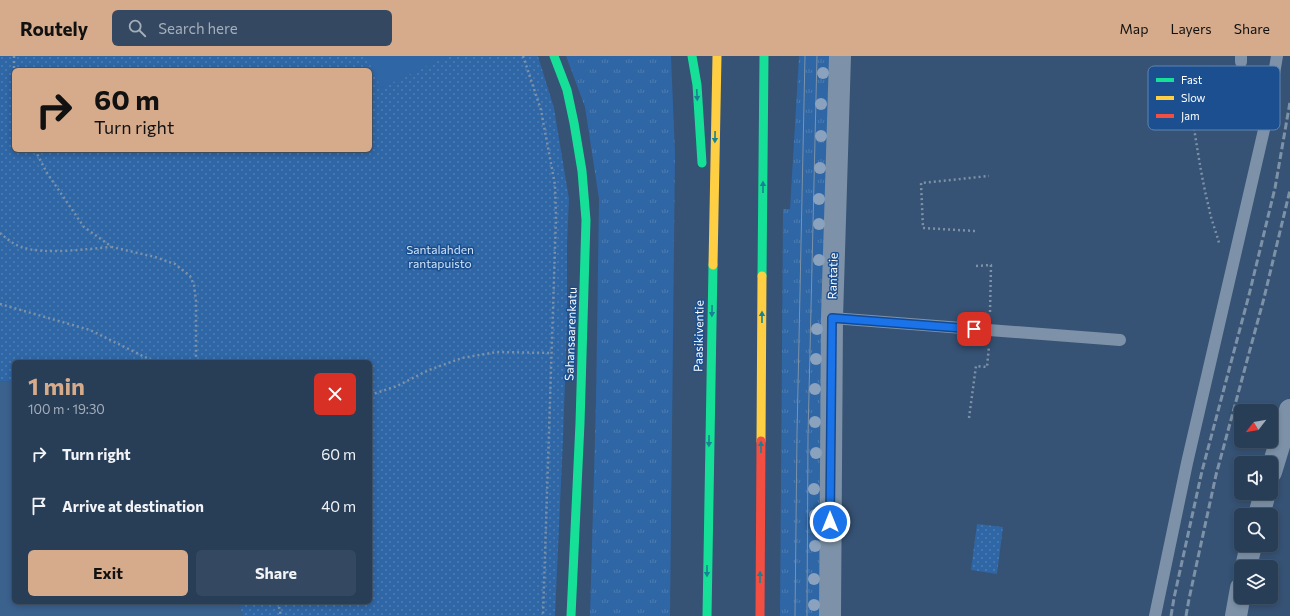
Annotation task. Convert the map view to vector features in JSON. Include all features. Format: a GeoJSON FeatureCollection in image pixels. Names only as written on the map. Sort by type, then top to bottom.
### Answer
{"type":"FeatureCollection","features":[{"type":"Feature","properties":{"kind":"main road","name":"Sahansaarenkatu"},"geometry":{"type":"LineString","coordinates":[[554,56],[567,90],[574,123],[582,171],[586,220],[572,616]]}},
{"type":"Feature","properties":{"kind":"main road"},"geometry":{"type":"LineString","coordinates":[[692,56],[697,85],[703,171]]}},
{"type":"Feature","properties":{"kind":"main road","name":"Paasikiventie"},"geometry":{"type":"LineString","coordinates":[[707,616],[717,56]]}},
{"type":"Feature","properties":{"kind":"main road"},"geometry":{"type":"LineString","coordinates":[[760,616],[764,56]]}},
{"type":"Feature","properties":{"kind":"main road"},"geometry":{"type":"LineString","coordinates":[[705,194],[712,272]]}},
{"type":"Feature","properties":{"kind":"street","name":"Rantatie"},"geometry":{"type":"LineString","coordinates":[[830,616],[832,318],[840,56]]}},
{"type":"Feature","properties":{"kind":"street"},"geometry":{"type":"LineString","coordinates":[[1276,456],[1290,410]]}},
{"type":"Feature","properties":{"kind":"street"},"geometry":{"type":"LineString","coordinates":[[1236,616],[1238,604]]}},
{"type":"Feature","properties":{"kind":"lane"},"geometry":{"type":"LineString","coordinates":[[1275,66],[1277,56]]}},
{"type":"Feature","properties":{"kind":"lane"},"geometry":{"type":"LineString","coordinates":[[1155,616],[1187,463],[1264,130]]}},
{"type":"Feature","properties":{"kind":"lane"},"geometry":{"type":"LineString","coordinates":[[832,318],[1120,340]]}},
{"type":"Feature","properties":{"kind":"path"},"geometry":{"type":"LineString","coordinates":[[14,56],[14,68]]}},
{"type":"Feature","properties":{"kind":"path"},"geometry":{"type":"LineString","coordinates":[[523,56],[540,110],[555,185],[556,217],[542,616]]}},
{"type":"Feature","properties":{"kind":"path"},"geometry":{"type":"LineString","coordinates":[[1194,130],[1208,208],[1219,244]]}},
{"type":"Feature","properties":{"kind":"path"},"geometry":{"type":"LineString","coordinates":[[36,152],[47,173],[84,227],[112,247]]}},
{"type":"Feature","properties":{"kind":"path"},"geometry":{"type":"LineString","coordinates":[[975,231],[923,228],[921,183],[989,176]]}},
{"type":"Feature","properties":{"kind":"path"},"geometry":{"type":"LineString","coordinates":[[0,233],[8,240],[21,247],[34,250],[51,251],[112,247],[176,264],[190,276],[194,285],[196,301],[196,360]]}},
{"type":"Feature","properties":{"kind":"path"},"geometry":{"type":"LineString","coordinates":[[976,266],[991,265],[990,303]]}},
{"type":"Feature","properties":{"kind":"path"},"geometry":{"type":"LineString","coordinates":[[0,304],[90,330],[151,360]]}},
{"type":"Feature","properties":{"kind":"path"},"geometry":{"type":"LineString","coordinates":[[372,394],[397,386],[429,370],[462,358],[497,352],[551,353]]}},
{"type":"Feature","properties":{"kind":"path"},"geometry":{"type":"LineString","coordinates":[[969,418],[976,366],[987,367],[988,353]]}},
{"type":"Feature","properties":{"kind":"path"},"geometry":{"type":"LineString","coordinates":[[278,604],[281,616]]}},
{"type":"Feature","properties":{"kind":"green space","name":"Santalahden rantapuisto"},"geometry":{"type":"Polygon","coordinates":[[[0,56],[538,56],[554,108],[569,199],[567,246],[567,324],[555,616],[243,616],[239,604],[372,604],[372,360],[12,360],[12,382],[0,381],[0,56]]]}},
{"type":"Feature","properties":{"kind":"green space"},"geometry":{"type":"Polygon","coordinates":[[[366,56],[448,56],[381,88],[366,56]]]}},
{"type":"Feature","properties":{"kind":"green space"},"geometry":{"type":"Polygon","coordinates":[[[566,56],[671,56],[675,153],[670,616],[590,616],[596,401],[599,199],[585,107],[566,56]]]}},
{"type":"Feature","properties":{"kind":"green space"},"geometry":{"type":"Polygon","coordinates":[[[799,56],[829,56],[820,616],[780,616],[783,209],[790,209],[799,56]]]}},
{"type":"Feature","properties":{"kind":"green space"},"geometry":{"type":"Polygon","coordinates":[[[977,524],[1003,527],[997,574],[971,570],[977,524]]]}},
{"type":"Feature","properties":{"kind":"shaded area"},"geometry":{"type":"Polygon","coordinates":[[[0,381],[12,382],[12,604],[239,604],[243,616],[0,616],[0,381]]]}},
{"type":"Feature","properties":{"kind":"tram line"},"geometry":{"type":"LineString","coordinates":[[795,616],[797,434],[805,56]]}},
{"type":"Feature","properties":{"kind":"tram line"},"geometry":{"type":"LineString","coordinates":[[807,616],[808,435],[817,56]]}},
{"type":"Feature","properties":{"kind":"railway"},"geometry":{"type":"LineString","coordinates":[[1171,616],[1202,471],[1249,295],[1275,188],[1290,102]]}},
{"type":"Feature","properties":{"kind":"railway"},"geometry":{"type":"LineString","coordinates":[[1186,616],[1216,475],[1264,298],[1290,190]]}},
{"type":"Feature","properties":{"kind":"traffic: fast"},"geometry":{"type":"LineString","coordinates":[[554,56],[567,90],[574,123],[582,171],[586,220],[580,423],[571,616]]}},
{"type":"Feature","properties":{"kind":"traffic: fast"},"geometry":{"type":"LineString","coordinates":[[692,56],[697,85],[702,163]]}},
{"type":"Feature","properties":{"kind":"traffic: fast"},"geometry":{"type":"LineString","coordinates":[[762,276],[764,56]]}},
{"type":"Feature","properties":{"kind":"traffic: fast"},"geometry":{"type":"LineString","coordinates":[[707,616],[713,265]]}},
{"type":"Feature","properties":{"kind":"traffic: slow"},"geometry":{"type":"LineString","coordinates":[[713,265],[717,56]]}},
{"type":"Feature","properties":{"kind":"traffic: slow"},"geometry":{"type":"LineString","coordinates":[[761,441],[762,276]]}},
{"type":"Feature","properties":{"kind":"traffic: jam"},"geometry":{"type":"LineString","coordinates":[[760,616],[761,441]]}},
{"type":"Feature","properties":{"kind":"route"},"geometry":{"type":"LineString","coordinates":[[830,522],[832,318],[974,329]]}}]}
